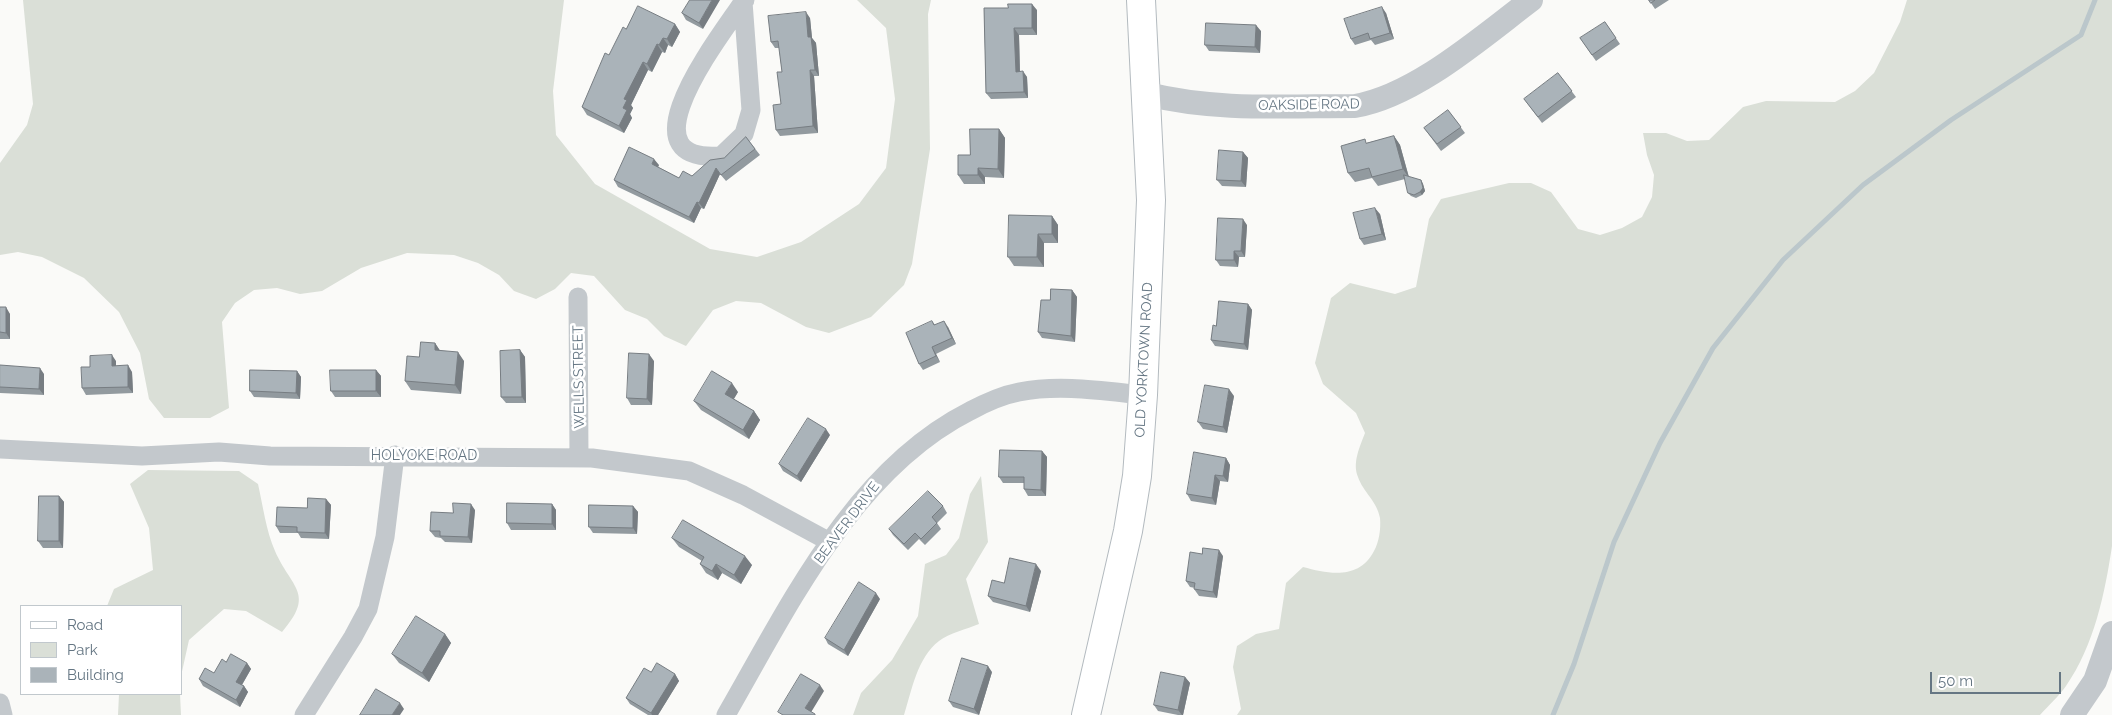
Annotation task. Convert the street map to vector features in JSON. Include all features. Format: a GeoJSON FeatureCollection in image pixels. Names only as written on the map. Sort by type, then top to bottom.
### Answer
{"type":"FeatureCollection","features":[{"type":"Feature","properties":{"kind":"main road","name":"OLD YORKTOWN ROAD"},"geometry":{"type":"LineString","coordinates":[[1086,715],[1128,532],[1137,476],[1143,395],[1151,200],[1141,0]]}},
{"type":"Feature","properties":{"kind":"street","name":"OAKSIDE ROAD"},"geometry":{"type":"LineString","coordinates":[[1147,94],[1181,103],[1210,106],[1354,106],[1374,103],[1442,68],[1531,0]]}},
{"type":"Feature","properties":{"kind":"street"},"geometry":{"type":"LineString","coordinates":[[744,1],[751,110],[744,134],[721,156],[708,157],[692,153],[681,144],[678,132],[679,106],[688,84],[744,1]]}},
{"type":"Feature","properties":{"kind":"street","name":"WELLS STREET"},"geometry":{"type":"LineString","coordinates":[[578,297],[580,458]]}},
{"type":"Feature","properties":{"kind":"street","name":"BEAVER DRIVE"},"geometry":{"type":"LineString","coordinates":[[726,715],[791,601],[830,542],[868,491],[905,453],[942,425],[983,404],[1019,392],[1071,388],[1143,395]]}},
{"type":"Feature","properties":{"kind":"street","name":"HOLYOKE ROAD"},"geometry":{"type":"LineString","coordinates":[[0,449],[142,456],[219,452],[270,456],[395,455],[580,458],[688,471],[743,495],[830,542]]}},
{"type":"Feature","properties":{"kind":"street"},"geometry":{"type":"LineString","coordinates":[[304,715],[353,637],[368,608],[385,537],[395,455]]}},
{"type":"Feature","properties":{"kind":"street"},"geometry":{"type":"LineString","coordinates":[[2072,715],[2095,681],[2112,633]]}},
{"type":"Feature","properties":{"kind":"street"},"geometry":{"type":"LineString","coordinates":[[0,703],[3,715]]}},
{"type":"Feature","properties":{"kind":"green space"},"geometry":{"type":"Polygon","coordinates":[[[23,0],[564,0],[553,91],[556,135],[595,184],[710,249],[757,257],[801,242],[859,204],[886,168],[895,99],[886,28],[857,0],[931,0],[928,14],[930,149],[912,264],[904,285],[871,317],[829,333],[806,327],[761,303],[736,301],[713,310],[686,346],[664,336],[647,319],[625,310],[594,276],[571,273],[555,289],[536,299],[514,291],[499,275],[478,263],[454,255],[407,253],[361,268],[322,291],[300,294],[277,288],[254,290],[235,303],[222,322],[229,408],[210,418],[164,418],[149,399],[140,353],[119,312],[84,278],[42,257],[18,252],[0,255],[0,163],[27,125],[33,104],[23,0]]]}},
{"type":"Feature","properties":{"kind":"green space"},"geometry":{"type":"Polygon","coordinates":[[[1907,0],[2112,0],[2112,546],[2102,600],[2084,654],[2066,686],[2040,715],[1237,715],[1241,709],[1233,667],[1237,646],[1256,634],[1279,629],[1286,583],[1303,567],[1333,573],[1352,571],[1368,560],[1378,540],[1380,518],[1356,472],[1357,455],[1365,433],[1356,413],[1323,384],[1315,363],[1331,298],[1350,283],[1395,294],[1416,287],[1429,219],[1441,199],[1509,183],[1531,183],[1551,192],[1578,229],[1600,235],[1622,228],[1642,217],[1652,197],[1654,175],[1647,155],[1643,133],[1666,133],[1687,141],[1709,140],[1743,107],[1766,101],[1835,102],[1855,91],[1874,73],[1900,22],[1907,0]]]}},
{"type":"Feature","properties":{"kind":"green space"},"geometry":{"type":"Polygon","coordinates":[[[148,470],[239,471],[258,484],[272,543],[281,564],[297,591],[299,599],[298,608],[282,632],[246,611],[224,609],[189,640],[182,672],[182,605],[107,605],[114,589],[153,570],[149,528],[130,484],[148,470]]]}},
{"type":"Feature","properties":{"kind":"green space"},"geometry":{"type":"Polygon","coordinates":[[[981,476],[988,542],[966,579],[979,624],[939,641],[925,656],[916,675],[904,715],[853,715],[861,693],[892,660],[918,616],[925,564],[946,555],[959,538],[970,494],[981,476]]]}},
{"type":"Feature","properties":{"kind":"green space"},"geometry":{"type":"Polygon","coordinates":[[[119,695],[180,695],[181,715],[118,715],[119,695]]]}},
{"type":"Feature","properties":{"kind":"building"},"geometry":{"type":"Polygon","coordinates":[[[690,0],[712,0],[699,23],[682,13],[690,0]]]}},
{"type":"Feature","properties":{"kind":"building"},"geometry":{"type":"Polygon","coordinates":[[[1008,4],[1032,4],[1032,28],[1014,28],[1016,72],[1023,71],[1024,92],[986,93],[984,8],[1008,8],[1008,4]]]}},
{"type":"Feature","properties":{"kind":"building"},"geometry":{"type":"Polygon","coordinates":[[[638,6],[675,24],[667,39],[663,38],[659,45],[657,44],[647,64],[643,62],[624,99],[627,100],[623,108],[627,110],[619,126],[582,107],[605,53],[609,55],[623,27],[626,29],[638,6]]]}},
{"type":"Feature","properties":{"kind":"building"},"geometry":{"type":"Polygon","coordinates":[[[1382,7],[1390,33],[1370,39],[1368,33],[1351,39],[1344,19],[1382,7]]]}},
{"type":"Feature","properties":{"kind":"building"},"geometry":{"type":"Polygon","coordinates":[[[806,12],[808,37],[811,37],[815,70],[810,70],[813,126],[776,130],[773,105],[781,104],[777,72],[782,72],[778,41],[771,42],[768,16],[806,12]]]}},
{"type":"Feature","properties":{"kind":"building"},"geometry":{"type":"Polygon","coordinates":[[[1605,22],[1616,38],[1592,55],[1580,38],[1605,22]]]}},
{"type":"Feature","properties":{"kind":"building"},"geometry":{"type":"Polygon","coordinates":[[[1206,23],[1256,25],[1255,47],[1205,45],[1206,23]]]}},
{"type":"Feature","properties":{"kind":"building"},"geometry":{"type":"Polygon","coordinates":[[[1558,73],[1572,91],[1538,117],[1524,99],[1558,73]]]}},
{"type":"Feature","properties":{"kind":"building"},"geometry":{"type":"Polygon","coordinates":[[[1448,110],[1461,127],[1437,144],[1424,128],[1448,110]]]}},
{"type":"Feature","properties":{"kind":"building"},"geometry":{"type":"Polygon","coordinates":[[[970,129],[999,129],[998,169],[978,168],[978,175],[958,175],[958,155],[970,155],[970,129]]]}},
{"type":"Feature","properties":{"kind":"building"},"geometry":{"type":"Polygon","coordinates":[[[1394,136],[1403,169],[1372,177],[1369,168],[1348,173],[1341,146],[1365,139],[1366,143],[1394,136]]]}},
{"type":"Feature","properties":{"kind":"building"},"geometry":{"type":"Polygon","coordinates":[[[746,137],[755,149],[721,175],[716,168],[699,203],[697,202],[689,217],[614,180],[629,147],[654,159],[652,164],[679,178],[683,171],[692,176],[710,160],[724,158],[746,137]]]}},
{"type":"Feature","properties":{"kind":"building"},"geometry":{"type":"Polygon","coordinates":[[[1219,150],[1243,152],[1241,181],[1217,180],[1219,150]]]}},
{"type":"Feature","properties":{"kind":"building"},"geometry":{"type":"Polygon","coordinates":[[[1404,175],[1421,180],[1423,188],[1420,192],[1414,195],[1408,193],[1404,175]]]}},
{"type":"Feature","properties":{"kind":"building"},"geometry":{"type":"Polygon","coordinates":[[[1375,208],[1382,234],[1360,239],[1353,213],[1375,208]]]}},
{"type":"Feature","properties":{"kind":"building"},"geometry":{"type":"Polygon","coordinates":[[[1009,215],[1052,216],[1052,234],[1038,234],[1037,257],[1008,257],[1009,215]]]}},
{"type":"Feature","properties":{"kind":"building"},"geometry":{"type":"Polygon","coordinates":[[[1218,218],[1243,219],[1241,251],[1234,251],[1234,260],[1216,260],[1218,218]]]}},
{"type":"Feature","properties":{"kind":"building"},"geometry":{"type":"Polygon","coordinates":[[[1051,289],[1072,290],[1071,336],[1038,332],[1041,300],[1050,300],[1051,289]]]}},
{"type":"Feature","properties":{"kind":"building"},"geometry":{"type":"Polygon","coordinates":[[[1219,301],[1248,304],[1244,344],[1211,340],[1213,325],[1216,326],[1219,301]]]}},
{"type":"Feature","properties":{"kind":"building"},"geometry":{"type":"Polygon","coordinates":[[[0,307],[6,307],[6,333],[0,332],[0,307]]]}},
{"type":"Feature","properties":{"kind":"building"},"geometry":{"type":"Polygon","coordinates":[[[932,321],[934,325],[944,321],[952,338],[932,347],[936,356],[919,364],[906,333],[932,321]]]}},
{"type":"Feature","properties":{"kind":"building"},"geometry":{"type":"Polygon","coordinates":[[[421,342],[435,343],[435,350],[458,352],[455,385],[405,381],[407,356],[419,357],[421,342]]]}},
{"type":"Feature","properties":{"kind":"building"},"geometry":{"type":"Polygon","coordinates":[[[520,350],[522,397],[501,397],[500,351],[520,350]]]}},
{"type":"Feature","properties":{"kind":"building"},"geometry":{"type":"Polygon","coordinates":[[[629,353],[649,354],[647,399],[627,398],[629,353]]]}},
{"type":"Feature","properties":{"kind":"building"},"geometry":{"type":"Polygon","coordinates":[[[112,355],[112,366],[128,365],[128,387],[82,388],[81,367],[90,367],[90,356],[112,355]]]}},
{"type":"Feature","properties":{"kind":"building"},"geometry":{"type":"Polygon","coordinates":[[[0,365],[40,368],[39,389],[0,387],[0,365]]]}},
{"type":"Feature","properties":{"kind":"building"},"geometry":{"type":"Polygon","coordinates":[[[250,370],[297,371],[296,393],[250,391],[250,370]]]}},
{"type":"Feature","properties":{"kind":"building"},"geometry":{"type":"Polygon","coordinates":[[[330,370],[376,370],[376,391],[331,391],[330,370]]]}},
{"type":"Feature","properties":{"kind":"building"},"geometry":{"type":"Polygon","coordinates":[[[712,371],[732,383],[725,394],[754,411],[743,430],[694,401],[712,371]]]}},
{"type":"Feature","properties":{"kind":"building"},"geometry":{"type":"Polygon","coordinates":[[[1205,385],[1229,389],[1223,427],[1198,422],[1205,385]]]}},
{"type":"Feature","properties":{"kind":"building"},"geometry":{"type":"Polygon","coordinates":[[[808,418],[826,429],[797,476],[779,464],[808,418]]]}},
{"type":"Feature","properties":{"kind":"building"},"geometry":{"type":"Polygon","coordinates":[[[1000,450],[1042,451],[1041,490],[1024,489],[1024,477],[999,477],[1000,450]]]}},
{"type":"Feature","properties":{"kind":"building"},"geometry":{"type":"Polygon","coordinates":[[[1194,452],[1226,458],[1223,476],[1215,475],[1212,498],[1187,494],[1194,452]]]}},
{"type":"Feature","properties":{"kind":"building"},"geometry":{"type":"Polygon","coordinates":[[[928,491],[943,506],[932,517],[937,523],[921,539],[915,533],[904,544],[889,529],[928,491]]]}},
{"type":"Feature","properties":{"kind":"building"},"geometry":{"type":"Polygon","coordinates":[[[39,496],[59,496],[59,541],[38,541],[39,496]]]}},
{"type":"Feature","properties":{"kind":"building"},"geometry":{"type":"Polygon","coordinates":[[[308,498],[326,499],[325,533],[297,532],[297,527],[276,526],[277,507],[307,508],[308,498]]]}},
{"type":"Feature","properties":{"kind":"building"},"geometry":{"type":"Polygon","coordinates":[[[453,503],[471,504],[468,537],[440,536],[440,531],[430,531],[431,512],[453,513],[453,503]]]}},
{"type":"Feature","properties":{"kind":"building"},"geometry":{"type":"Polygon","coordinates":[[[507,503],[552,504],[552,524],[507,523],[507,503]]]}},
{"type":"Feature","properties":{"kind":"building"},"geometry":{"type":"Polygon","coordinates":[[[589,505],[633,506],[633,528],[589,527],[589,505]]]}},
{"type":"Feature","properties":{"kind":"building"},"geometry":{"type":"Polygon","coordinates":[[[683,520],[745,556],[734,575],[716,564],[712,571],[700,564],[704,557],[672,538],[683,520]]]}},
{"type":"Feature","properties":{"kind":"building"},"geometry":{"type":"Polygon","coordinates":[[[1203,548],[1219,550],[1213,592],[1194,589],[1195,583],[1186,581],[1190,552],[1202,554],[1203,548]]]}},
{"type":"Feature","properties":{"kind":"building"},"geometry":{"type":"Polygon","coordinates":[[[1010,558],[1036,564],[1026,606],[988,596],[992,580],[1004,583],[1010,558]]]}},
{"type":"Feature","properties":{"kind":"building"},"geometry":{"type":"Polygon","coordinates":[[[859,582],[876,593],[844,650],[825,638],[859,582]]]}},
{"type":"Feature","properties":{"kind":"building"},"geometry":{"type":"Polygon","coordinates":[[[416,616],[445,634],[422,673],[392,654],[416,616]]]}},
{"type":"Feature","properties":{"kind":"building"},"geometry":{"type":"Polygon","coordinates":[[[231,654],[247,663],[236,682],[244,686],[236,700],[199,679],[205,668],[214,673],[222,659],[226,662],[231,654]]]}},
{"type":"Feature","properties":{"kind":"building"},"geometry":{"type":"Polygon","coordinates":[[[962,658],[988,666],[974,709],[949,701],[962,658]]]}},
{"type":"Feature","properties":{"kind":"building"},"geometry":{"type":"Polygon","coordinates":[[[657,663],[675,674],[651,713],[626,698],[644,668],[651,672],[657,663]]]}},
{"type":"Feature","properties":{"kind":"building"},"geometry":{"type":"Polygon","coordinates":[[[1161,672],[1185,677],[1178,710],[1154,705],[1161,672]]]}},
{"type":"Feature","properties":{"kind":"building"},"geometry":{"type":"Polygon","coordinates":[[[801,674],[820,685],[805,708],[815,715],[783,715],[778,712],[801,674]]]}},
{"type":"Feature","properties":{"kind":"building"},"geometry":{"type":"Polygon","coordinates":[[[376,689],[400,703],[392,715],[360,715],[376,689]]]}},
{"type":"Feature","properties":{"kind":"waterway"},"geometry":{"type":"LineString","coordinates":[[1553,715],[1574,664],[1614,542],[1660,443],[1713,348],[1783,260],[1863,185],[1951,120],[2081,35],[2095,0]]}}]}
